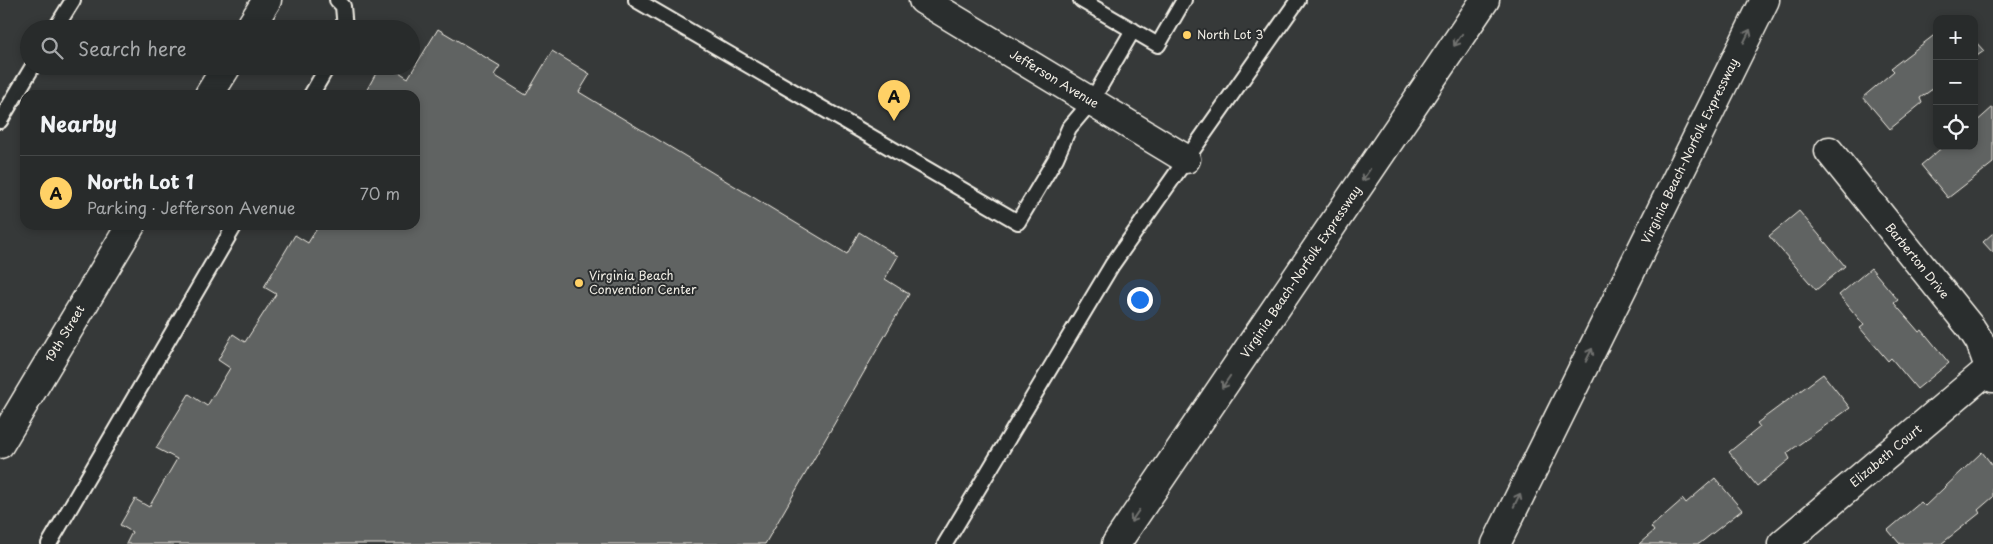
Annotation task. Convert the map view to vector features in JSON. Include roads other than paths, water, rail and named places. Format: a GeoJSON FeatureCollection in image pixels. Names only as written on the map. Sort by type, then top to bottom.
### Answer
{"type":"FeatureCollection","features":[{"type":"Feature","properties":{"kind":"main road"},"geometry":{"type":"LineString","coordinates":[[255,20],[267,0]]}},
{"type":"Feature","properties":{"kind":"main road","name":"Jefferson Avenue"},"geometry":{"type":"LineString","coordinates":[[923,0],[1186,159]]}},
{"type":"Feature","properties":{"kind":"main road","name":"Virginia Beach-Norfolk Expressway"},"geometry":{"type":"LineString","coordinates":[[1116,544],[1485,0]]}},
{"type":"Feature","properties":{"kind":"main road","name":"Virginia Beach-Norfolk Expressway"},"geometry":{"type":"LineString","coordinates":[[1496,544],[1764,0]]}},
{"type":"Feature","properties":{"kind":"main road"},"geometry":{"type":"LineString","coordinates":[[212,90],[221,75]]}},
{"type":"Feature","properties":{"kind":"main road","name":"Barberton Drive"},"geometry":{"type":"LineString","coordinates":[[1829,151],[1971,328],[1980,342],[1992,373]]}},
{"type":"Feature","properties":{"kind":"main road","name":"19th Street"},"geometry":{"type":"LineString","coordinates":[[0,444],[128,230]]}},
{"type":"Feature","properties":{"kind":"main road","name":"Elizabeth Court"},"geometry":{"type":"LineString","coordinates":[[1782,544],[1992,373]]}},
{"type":"Feature","properties":{"kind":"lane"},"geometry":{"type":"LineString","coordinates":[[61,20],[73,0]]}},
{"type":"Feature","properties":{"kind":"lane"},"geometry":{"type":"LineString","coordinates":[[337,0],[342,6],[344,20]]}},
{"type":"Feature","properties":{"kind":"lane"},"geometry":{"type":"LineString","coordinates":[[636,0],[1018,222],[1056,158],[1069,128],[1092,102],[1133,30]]}},
{"type":"Feature","properties":{"kind":"lane"},"geometry":{"type":"LineString","coordinates":[[1081,0],[1158,45],[1184,0]]}},
{"type":"Feature","properties":{"kind":"lane"},"geometry":{"type":"LineString","coordinates":[[945,544],[1112,265],[1298,0]]}},
{"type":"Feature","properties":{"kind":"lane"},"geometry":{"type":"LineString","coordinates":[[0,121],[27,75]]}},
{"type":"Feature","properties":{"kind":"lane"},"geometry":{"type":"LineString","coordinates":[[314,90],[323,75]]}},
{"type":"Feature","properties":{"kind":"lane"},"geometry":{"type":"LineString","coordinates":[[49,544],[232,230]]}},
{"type":"Feature","properties":{"kind":"place","name":"North Lot 3"},"geometry":{"type":"Point","coordinates":[1187,35]}},
{"type":"Feature","properties":{"kind":"place","name":"North Lot 1"},"geometry":{"type":"Point","coordinates":[894,121]}},
{"type":"Feature","properties":{"kind":"place","name":"Virginia Beach Convention Center"},"geometry":{"type":"Point","coordinates":[579,283]}}]}
